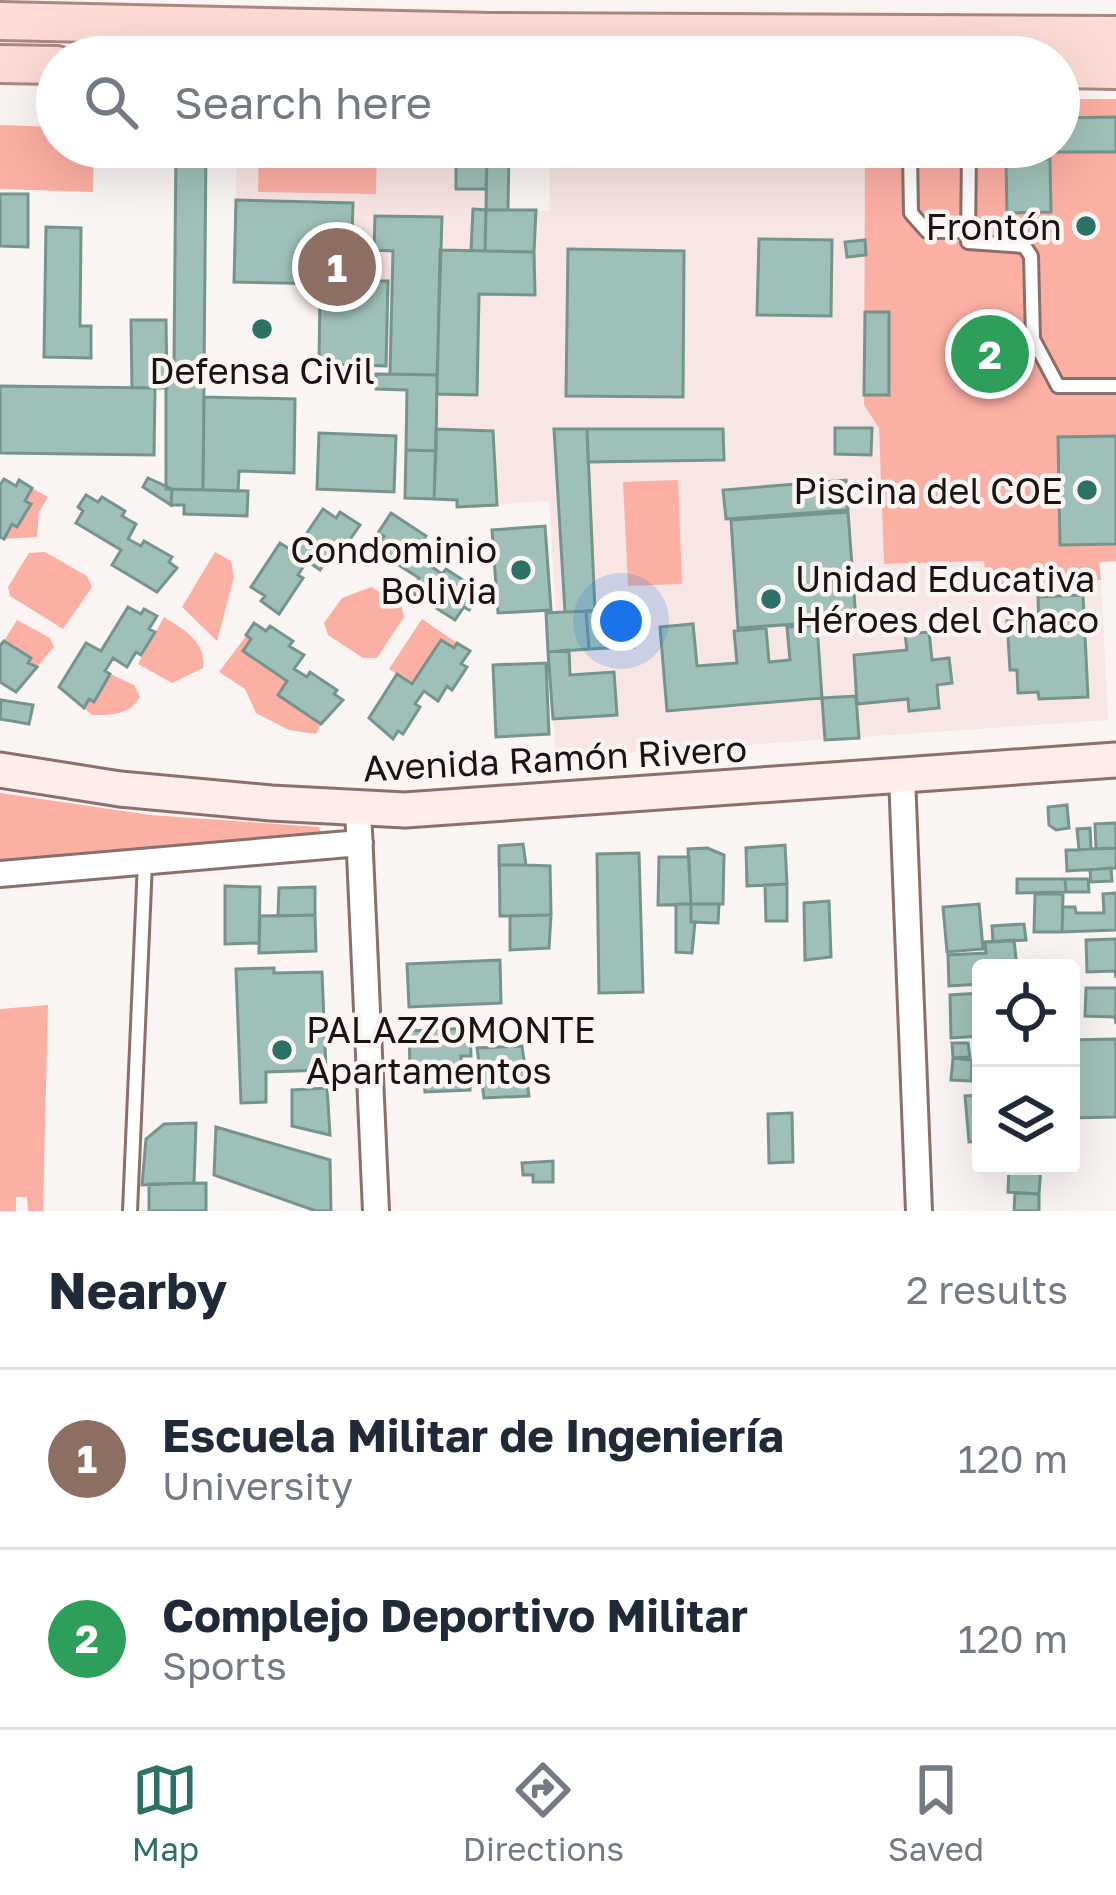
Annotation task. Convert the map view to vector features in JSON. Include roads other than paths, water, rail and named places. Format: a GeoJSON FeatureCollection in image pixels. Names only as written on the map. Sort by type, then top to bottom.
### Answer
{"type":"FeatureCollection","features":[{"type":"Feature","properties":{"kind":"main road"},"geometry":{"type":"LineString","coordinates":[[0,22],[1116,34]]}},
{"type":"Feature","properties":{"kind":"main road"},"geometry":{"type":"LineString","coordinates":[[284,36],[320,28]]}},
{"type":"Feature","properties":{"kind":"main road"},"geometry":{"type":"LineString","coordinates":[[0,44],[36,44]]}},
{"type":"Feature","properties":{"kind":"main road"},"geometry":{"type":"LineString","coordinates":[[0,64],[36,64]]}},
{"type":"Feature","properties":{"kind":"main road"},"geometry":{"type":"LineString","coordinates":[[1080,69],[1116,70]]}},
{"type":"Feature","properties":{"kind":"street","name":"Avenida Ramón Rivero"},"geometry":{"type":"LineString","coordinates":[[0,770],[359,826],[458,808],[1116,760]]}},
{"type":"Feature","properties":{"kind":"street"},"geometry":{"type":"LineString","coordinates":[[902,776],[919,1211]]}},
{"type":"Feature","properties":{"kind":"street"},"geometry":{"type":"LineString","coordinates":[[0,874],[145,862],[359,826],[376,1211]]}},
{"type":"Feature","properties":{"kind":"lane"},"geometry":{"type":"LineString","coordinates":[[910,168],[911,213],[927,231],[968,231]]}},
{"type":"Feature","properties":{"kind":"lane"},"geometry":{"type":"LineString","coordinates":[[969,168],[968,242],[1024,246],[1031,256],[1033,339],[1058,386],[1116,386]]}},
{"type":"Feature","properties":{"kind":"lane"},"geometry":{"type":"LineString","coordinates":[[130,1211],[145,862]]}},
{"type":"Feature","properties":{"kind":"place","name":"Frontón"},"geometry":{"type":"Point","coordinates":[1086,226]}},
{"type":"Feature","properties":{"kind":"place","name":"Escuela Militar de Ingeniería"},"geometry":{"type":"Point","coordinates":[337,267]}},
{"type":"Feature","properties":{"kind":"place","name":"Defensa Civil"},"geometry":{"type":"Point","coordinates":[262,329]}},
{"type":"Feature","properties":{"kind":"place","name":"Complejo Deportivo Militar"},"geometry":{"type":"Point","coordinates":[990,354]}},
{"type":"Feature","properties":{"kind":"place","name":"Piscina del COE"},"geometry":{"type":"Point","coordinates":[1087,490]}},
{"type":"Feature","properties":{"kind":"place","name":"Condominio Bolivia"},"geometry":{"type":"Point","coordinates":[521,570]}},
{"type":"Feature","properties":{"kind":"place","name":"Unidad Educativa Héroes del Chaco"},"geometry":{"type":"Point","coordinates":[771,599]}},
{"type":"Feature","properties":{"kind":"place","name":"PALAZZOMONTE Apartamentos"},"geometry":{"type":"Point","coordinates":[282,1050]}}]}
